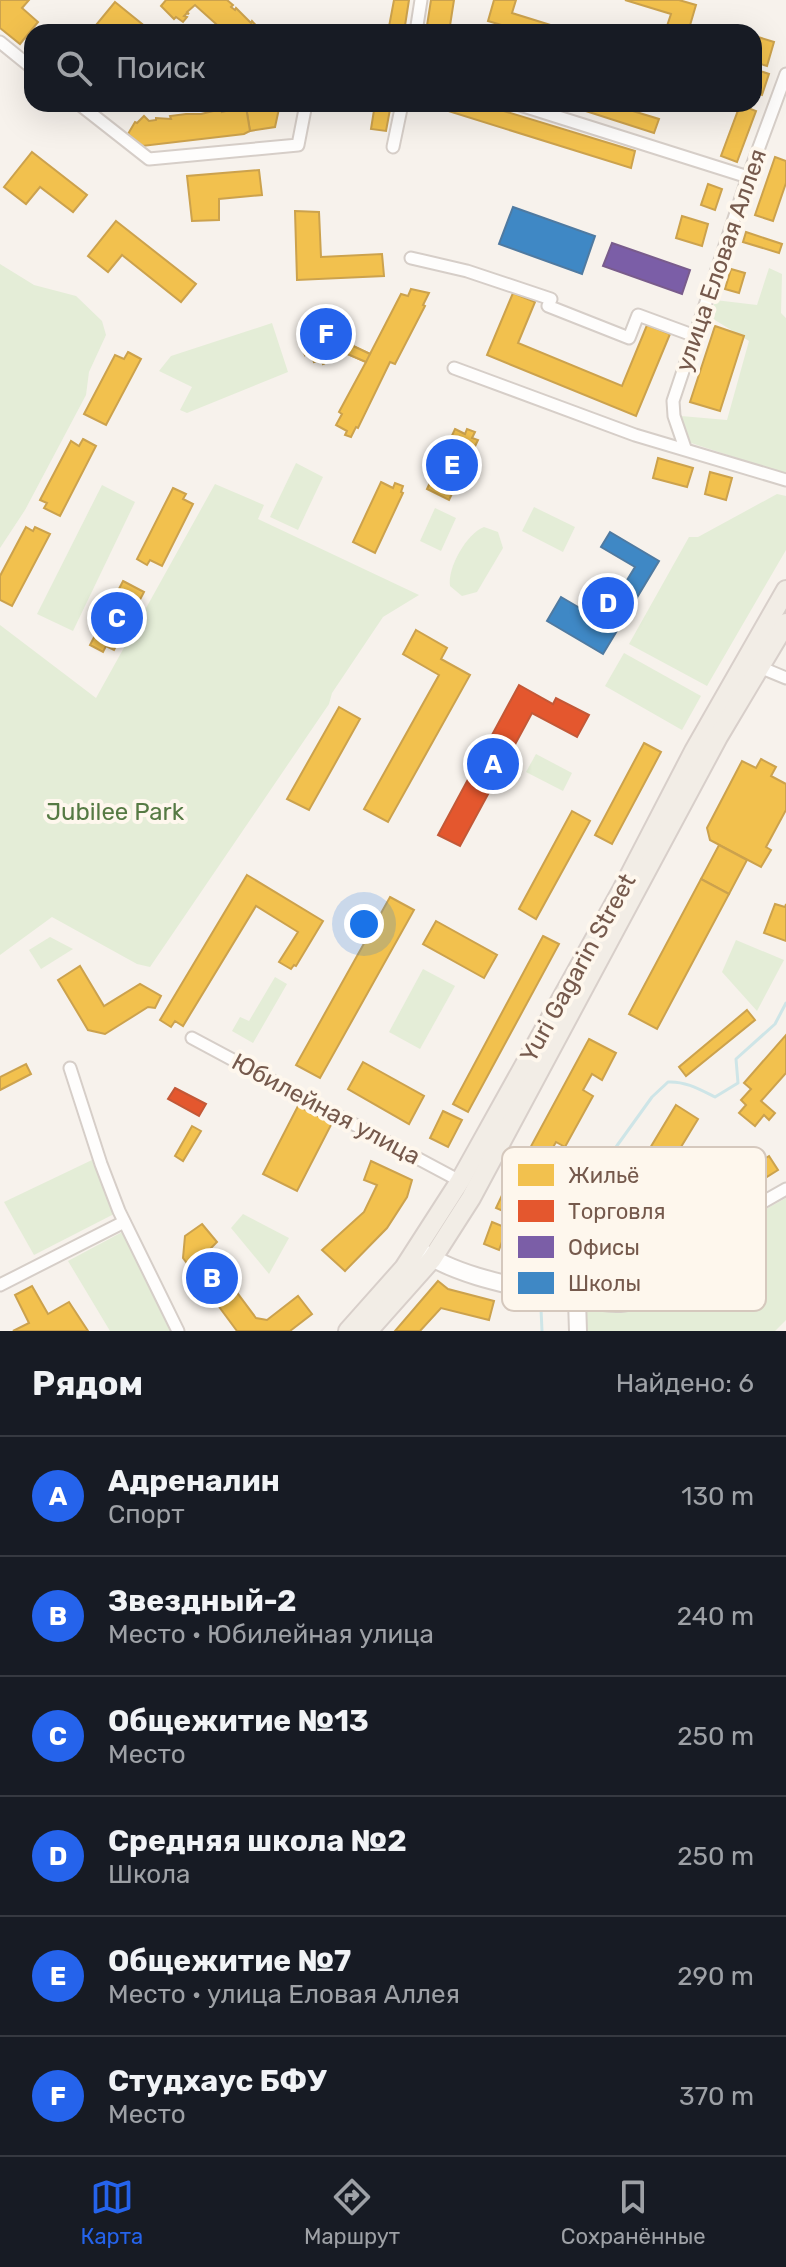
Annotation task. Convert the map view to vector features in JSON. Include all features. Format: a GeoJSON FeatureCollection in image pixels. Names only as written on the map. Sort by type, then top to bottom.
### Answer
{"type":"FeatureCollection","features":[{"type":"Feature","properties":{"kind":"main road","name":"Yuri Gagarin Street"},"geometry":{"type":"LineString","coordinates":[[368,1331],[471,1198],[718,737],[786,590]]}},
{"type":"Feature","properties":{"kind":"main road","name":"Yuri Gagarin Street"},"geometry":{"type":"LineString","coordinates":[[348,1331],[404,1268],[425,1254],[460,1181],[622,890],[694,751],[752,663],[786,623]]}},
{"type":"Feature","properties":{"kind":"street"},"geometry":{"type":"LineString","coordinates":[[417,24],[421,0]]}},
{"type":"Feature","properties":{"kind":"street"},"geometry":{"type":"LineString","coordinates":[[0,42],[24,62]]}},
{"type":"Feature","properties":{"kind":"street","name":"улица Еловая Аллея"},"geometry":{"type":"LineString","coordinates":[[685,448],[674,416],[673,401],[786,74]]}},
{"type":"Feature","properties":{"kind":"street"},"geometry":{"type":"LineString","coordinates":[[89,112],[149,159],[298,145],[304,112]]}},
{"type":"Feature","properties":{"kind":"street"},"geometry":{"type":"LineString","coordinates":[[393,147],[400,112]]}},
{"type":"Feature","properties":{"kind":"street"},"geometry":{"type":"LineString","coordinates":[[542,112],[748,177]]}},
{"type":"Feature","properties":{"kind":"street"},"geometry":{"type":"LineString","coordinates":[[411,258],[467,271],[551,299],[548,306],[629,338],[638,315],[695,336]]}},
{"type":"Feature","properties":{"kind":"street"},"geometry":{"type":"LineString","coordinates":[[454,368],[635,435],[786,480]]}},
{"type":"Feature","properties":{"kind":"street"},"geometry":{"type":"LineString","coordinates":[[752,663],[786,678]]}},
{"type":"Feature","properties":{"kind":"street","name":"Юбилейная улица"},"geometry":{"type":"LineString","coordinates":[[192,1038],[460,1181]]}},
{"type":"Feature","properties":{"kind":"street"},"geometry":{"type":"LineString","coordinates":[[70,1068],[101,1164],[124,1222],[178,1331]]}},
{"type":"Feature","properties":{"kind":"street"},"geometry":{"type":"LineString","coordinates":[[766,1200],[786,1189]]}},
{"type":"Feature","properties":{"kind":"street"},"geometry":{"type":"LineString","coordinates":[[0,1285],[124,1222]]}},
{"type":"Feature","properties":{"kind":"street"},"geometry":{"type":"LineString","coordinates":[[425,1254],[459,1271],[502,1281]]}},
{"type":"Feature","properties":{"kind":"street"},"geometry":{"type":"LineString","coordinates":[[577,1311],[578,1331]]}},
{"type":"Feature","properties":{"kind":"green space"},"geometry":{"type":"Polygon","coordinates":[[[0,264],[34,285],[76,296],[102,321],[106,335],[89,372],[86,395],[25,510],[0,548],[0,264]]]}},
{"type":"Feature","properties":{"kind":"green space"},"geometry":{"type":"Polygon","coordinates":[[[769,268],[782,274],[781,313],[786,318],[786,474],[688,442],[681,416],[727,420],[749,341],[710,317],[715,300],[757,305],[769,268]]]}},
{"type":"Feature","properties":{"kind":"green space"},"geometry":{"type":"Polygon","coordinates":[[[272,323],[288,372],[187,413],[180,410],[192,387],[159,371],[171,356],[272,323]]]}},
{"type":"Feature","properties":{"kind":"green space"},"geometry":{"type":"Polygon","coordinates":[[[296,463],[323,477],[298,530],[270,517],[296,463]]]}},
{"type":"Feature","properties":{"kind":"green space","name":"Jubilee Park"},"geometry":{"type":"Polygon","coordinates":[[[215,484],[264,505],[258,519],[419,595],[383,617],[332,693],[329,704],[150,967],[137,964],[52,917],[0,955],[0,625],[96,698],[215,484]]]}},
{"type":"Feature","properties":{"kind":"green space"},"geometry":{"type":"Polygon","coordinates":[[[102,485],[135,502],[73,631],[37,614],[102,485]]]}},
{"type":"Feature","properties":{"kind":"green space"},"geometry":{"type":"Polygon","coordinates":[[[777,494],[786,496],[786,550],[707,686],[629,644],[689,537],[698,537],[777,494]]]}},
{"type":"Feature","properties":{"kind":"green space"},"geometry":{"type":"Polygon","coordinates":[[[534,507],[575,527],[563,552],[522,531],[534,507]]]}},
{"type":"Feature","properties":{"kind":"green space"},"geometry":{"type":"Polygon","coordinates":[[[435,508],[456,518],[441,551],[420,541],[435,508]]]}},
{"type":"Feature","properties":{"kind":"green space"},"geometry":{"type":"Polygon","coordinates":[[[484,527],[498,532],[503,548],[477,592],[462,596],[450,586],[452,570],[465,544],[484,527]]]}},
{"type":"Feature","properties":{"kind":"green space"},"geometry":{"type":"Polygon","coordinates":[[[624,653],[701,696],[682,730],[605,686],[624,653]]]}},
{"type":"Feature","properties":{"kind":"green space"},"geometry":{"type":"Polygon","coordinates":[[[536,754],[572,773],[563,791],[526,772],[536,754]]]}},
{"type":"Feature","properties":{"kind":"green space"},"geometry":{"type":"Polygon","coordinates":[[[50,937],[73,949],[41,969],[29,950],[50,937]]]}},
{"type":"Feature","properties":{"kind":"green space"},"geometry":{"type":"Polygon","coordinates":[[[736,940],[784,960],[757,1011],[722,972],[736,940]]]}},
{"type":"Feature","properties":{"kind":"green space"},"geometry":{"type":"Polygon","coordinates":[[[423,969],[455,986],[420,1049],[389,1032],[423,969]]]}},
{"type":"Feature","properties":{"kind":"green space"},"geometry":{"type":"Polygon","coordinates":[[[275,977],[287,984],[253,1043],[232,1031],[240,1017],[249,1021],[275,977]]]}},
{"type":"Feature","properties":{"kind":"green space"},"geometry":{"type":"Polygon","coordinates":[[[92,1160],[114,1214],[34,1255],[4,1202],[92,1160]]]}},
{"type":"Feature","properties":{"kind":"green space"},"geometry":{"type":"Polygon","coordinates":[[[786,1198],[786,1320],[775,1331],[586,1331],[587,1312],[766,1311],[766,1209],[786,1198]]]}},
{"type":"Feature","properties":{"kind":"green space"},"geometry":{"type":"Polygon","coordinates":[[[243,1214],[289,1238],[269,1274],[231,1228],[243,1214]]]}},
{"type":"Feature","properties":{"kind":"green space"},"geometry":{"type":"Polygon","coordinates":[[[126,1230],[178,1331],[110,1331],[68,1261],[126,1230]]]}},
{"type":"Feature","properties":{"kind":"building: Жильё"},"geometry":{"type":"Polygon","coordinates":[[[0,0],[29,0],[22,8],[38,22],[24,24],[24,39],[20,44],[0,28],[0,0]]]}},
{"type":"Feature","properties":{"kind":"building: Жильё"},"geometry":{"type":"Polygon","coordinates":[[[166,0],[227,0],[233,5],[231,7],[255,24],[216,24],[195,5],[184,16],[187,17],[183,22],[176,17],[174,19],[161,6],[166,0]]]}},
{"type":"Feature","properties":{"kind":"building: Жильё"},"geometry":{"type":"Polygon","coordinates":[[[394,0],[409,0],[405,24],[390,24],[394,0]]]}},
{"type":"Feature","properties":{"kind":"building: Жильё"},"geometry":{"type":"Polygon","coordinates":[[[431,0],[454,0],[450,24],[427,24],[431,0]]]}},
{"type":"Feature","properties":{"kind":"building: Жильё"},"geometry":{"type":"Polygon","coordinates":[[[494,0],[516,0],[512,13],[547,24],[498,24],[488,21],[494,0]]]}},
{"type":"Feature","properties":{"kind":"building: Жильё"},"geometry":{"type":"Polygon","coordinates":[[[625,0],[679,0],[696,5],[690,24],[668,24],[671,14],[625,0]]]}},
{"type":"Feature","properties":{"kind":"building: Жильё"},"geometry":{"type":"Polygon","coordinates":[[[115,2],[142,24],[97,24],[115,2]]]}},
{"type":"Feature","properties":{"kind":"building: Жильё"},"geometry":{"type":"Polygon","coordinates":[[[762,38],[774,42],[767,66],[762,64],[762,38]]]}},
{"type":"Feature","properties":{"kind":"building: Жильё"},"geometry":{"type":"Polygon","coordinates":[[[762,72],[769,74],[762,95],[762,72]]]}},
{"type":"Feature","properties":{"kind":"building: Жильё"},"geometry":{"type":"Polygon","coordinates":[[[247,112],[278,112],[275,127],[250,131],[247,112]]]}},
{"type":"Feature","properties":{"kind":"building: Жильё"},"geometry":{"type":"Polygon","coordinates":[[[247,112],[250,131],[142,146],[128,134],[135,122],[144,116],[149,121],[247,112]]]}},
{"type":"Feature","properties":{"kind":"building: Жильё"},"geometry":{"type":"Polygon","coordinates":[[[374,112],[390,112],[386,131],[371,129],[374,112]]]}},
{"type":"Feature","properties":{"kind":"building: Жильё"},"geometry":{"type":"Polygon","coordinates":[[[452,112],[507,112],[635,151],[631,168],[452,112]]]}},
{"type":"Feature","properties":{"kind":"building: Жильё"},"geometry":{"type":"Polygon","coordinates":[[[589,112],[636,112],[659,119],[654,133],[589,112]]]}},
{"type":"Feature","properties":{"kind":"building: Жильё"},"geometry":{"type":"Polygon","coordinates":[[[737,112],[756,112],[737,162],[721,156],[737,112]]]}},
{"type":"Feature","properties":{"kind":"building: Жильё"},"geometry":{"type":"Polygon","coordinates":[[[32,152],[87,195],[73,212],[40,187],[26,204],[4,187],[32,152]]]}},
{"type":"Feature","properties":{"kind":"building: Жильё"},"geometry":{"type":"Polygon","coordinates":[[[775,157],[786,161],[786,183],[773,221],[755,215],[775,157]]]}},
{"type":"Feature","properties":{"kind":"building: Жильё"},"geometry":{"type":"Polygon","coordinates":[[[259,170],[262,195],[219,199],[219,220],[192,221],[187,176],[259,170]]]}},
{"type":"Feature","properties":{"kind":"building: Жильё"},"geometry":{"type":"Polygon","coordinates":[[[708,184],[722,189],[715,210],[701,205],[708,184]]]}},
{"type":"Feature","properties":{"kind":"building: Жильё"},"geometry":{"type":"Polygon","coordinates":[[[295,211],[319,212],[321,257],[382,254],[384,276],[297,280],[295,211]]]}},
{"type":"Feature","properties":{"kind":"building: Жильё"},"geometry":{"type":"Polygon","coordinates":[[[682,216],[708,224],[702,246],[676,238],[682,216]]]}},
{"type":"Feature","properties":{"kind":"building: Жильё"},"geometry":{"type":"Polygon","coordinates":[[[116,221],[196,284],[181,302],[122,255],[108,272],[88,256],[116,221]]]}},
{"type":"Feature","properties":{"kind":"building: Жильё"},"geometry":{"type":"Polygon","coordinates":[[[746,232],[782,244],[779,253],[743,242],[746,232]]]}},
{"type":"Feature","properties":{"kind":"building: Жильё"},"geometry":{"type":"Polygon","coordinates":[[[731,269],[745,273],[739,293],[725,289],[731,269]]]}},
{"type":"Feature","properties":{"kind":"building: Жильё"},"geometry":{"type":"Polygon","coordinates":[[[411,289],[429,293],[425,306],[395,364],[390,362],[358,428],[351,437],[345,435],[347,431],[336,425],[342,414],[339,412],[366,362],[343,352],[329,357],[330,361],[323,364],[321,359],[314,362],[311,352],[305,355],[303,349],[307,347],[301,324],[340,311],[351,345],[370,354],[401,294],[408,296],[411,289]]]}},
{"type":"Feature","properties":{"kind":"building: Жильё"},"geometry":{"type":"Polygon","coordinates":[[[513,293],[535,302],[518,343],[622,386],[647,325],[670,334],[636,416],[487,355],[513,293]]]}},
{"type":"Feature","properties":{"kind":"building: Жильё"},"geometry":{"type":"Polygon","coordinates":[[[340,311],[351,345],[370,354],[366,362],[343,352],[329,357],[330,361],[323,364],[321,359],[314,362],[311,352],[305,355],[303,349],[307,347],[301,324],[340,311]]]}},
{"type":"Feature","properties":{"kind":"building: Жильё"},"geometry":{"type":"Polygon","coordinates":[[[715,326],[744,336],[720,411],[690,402],[715,326]]]}},
{"type":"Feature","properties":{"kind":"building: Жильё"},"geometry":{"type":"Polygon","coordinates":[[[128,352],[141,359],[106,425],[84,414],[115,355],[124,359],[128,352]]]}},
{"type":"Feature","properties":{"kind":"building: Жильё"},"geometry":{"type":"Polygon","coordinates":[[[455,429],[465,434],[467,429],[475,432],[472,438],[478,440],[449,500],[427,489],[455,429]]]}},
{"type":"Feature","properties":{"kind":"building: Жильё"},"geometry":{"type":"Polygon","coordinates":[[[83,439],[96,446],[60,516],[44,508],[47,503],[40,500],[71,441],[79,446],[83,439]]]}},
{"type":"Feature","properties":{"kind":"building: Жильё"},"geometry":{"type":"Polygon","coordinates":[[[658,458],[693,468],[687,487],[653,478],[658,458]]]}},
{"type":"Feature","properties":{"kind":"building: Жильё"},"geometry":{"type":"Polygon","coordinates":[[[710,472],[732,478],[726,500],[705,494],[710,472]]]}},
{"type":"Feature","properties":{"kind":"building: Жильё"},"geometry":{"type":"Polygon","coordinates":[[[381,482],[393,488],[395,483],[403,486],[403,493],[375,553],[353,542],[381,482]]]}},
{"type":"Feature","properties":{"kind":"building: Жильё"},"geometry":{"type":"Polygon","coordinates":[[[173,488],[186,494],[183,499],[193,504],[162,566],[150,560],[147,565],[137,559],[173,488]]]}},
{"type":"Feature","properties":{"kind":"building: Жильё"},"geometry":{"type":"Polygon","coordinates":[[[26,527],[33,531],[35,527],[50,534],[12,606],[0,600],[0,576],[26,527]]]}},
{"type":"Feature","properties":{"kind":"building: Жильё"},"geometry":{"type":"Polygon","coordinates":[[[123,581],[144,592],[114,650],[106,646],[103,652],[90,645],[123,581]]]}},
{"type":"Feature","properties":{"kind":"building: Жильё"},"geometry":{"type":"Polygon","coordinates":[[[416,630],[447,648],[441,659],[470,675],[388,822],[364,809],[439,675],[403,654],[416,630]]]}},
{"type":"Feature","properties":{"kind":"building: Жильё"},"geometry":{"type":"Polygon","coordinates":[[[339,707],[360,719],[309,810],[287,799],[339,707]]]}},
{"type":"Feature","properties":{"kind":"building: Жильё"},"geometry":{"type":"Polygon","coordinates":[[[644,743],[661,752],[612,844],[595,835],[644,743]]]}},
{"type":"Feature","properties":{"kind":"building: Жильё"},"geometry":{"type":"Polygon","coordinates":[[[761,759],[776,767],[771,776],[786,784],[786,810],[766,847],[771,850],[761,867],[710,840],[707,828],[742,761],[756,768],[761,759]]]}},
{"type":"Feature","properties":{"kind":"building: Жильё"},"geometry":{"type":"Polygon","coordinates":[[[572,811],[590,821],[536,919],[519,909],[572,811]]]}},
{"type":"Feature","properties":{"kind":"building: Жильё"},"geometry":{"type":"Polygon","coordinates":[[[719,845],[747,860],[729,894],[701,879],[719,845]]]}},
{"type":"Feature","properties":{"kind":"building: Жильё"},"geometry":{"type":"Polygon","coordinates":[[[247,875],[323,921],[296,966],[291,969],[279,962],[298,932],[256,906],[183,1026],[175,1021],[171,1027],[160,1020],[247,875]]]}},
{"type":"Feature","properties":{"kind":"building: Жильё"},"geometry":{"type":"Polygon","coordinates":[[[701,879],[729,894],[657,1029],[629,1014],[701,879]]]}},
{"type":"Feature","properties":{"kind":"building: Жильё"},"geometry":{"type":"Polygon","coordinates":[[[390,897],[414,910],[320,1078],[296,1065],[390,897]]]}},
{"type":"Feature","properties":{"kind":"building: Жильё"},"geometry":{"type":"Polygon","coordinates":[[[775,904],[785,907],[786,904],[786,941],[764,933],[775,904]]]}},
{"type":"Feature","properties":{"kind":"building: Жильё"},"geometry":{"type":"Polygon","coordinates":[[[436,921],[497,955],[484,978],[423,944],[436,921]]]}},
{"type":"Feature","properties":{"kind":"building: Жильё"},"geometry":{"type":"Polygon","coordinates":[[[543,936],[559,944],[468,1112],[453,1104],[543,936]]]}},
{"type":"Feature","properties":{"kind":"building: Жильё"},"geometry":{"type":"Polygon","coordinates":[[[80,966],[104,1006],[140,984],[161,996],[155,1008],[148,1007],[105,1034],[88,1030],[58,980],[80,966]]]}},
{"type":"Feature","properties":{"kind":"building: Жильё"},"geometry":{"type":"Polygon","coordinates":[[[747,1010],[755,1020],[686,1076],[679,1067],[747,1010]]]}},
{"type":"Feature","properties":{"kind":"building: Жильё"},"geometry":{"type":"Polygon","coordinates":[[[786,1035],[786,1073],[761,1101],[775,1113],[769,1120],[764,1115],[755,1126],[739,1113],[746,1105],[741,1100],[751,1089],[744,1083],[786,1035]]]}},
{"type":"Feature","properties":{"kind":"building: Жильё"},"geometry":{"type":"Polygon","coordinates":[[[589,1039],[616,1053],[602,1080],[592,1074],[583,1090],[593,1096],[565,1147],[556,1142],[553,1147],[531,1147],[589,1039]]]}},
{"type":"Feature","properties":{"kind":"building: Жильё"},"geometry":{"type":"Polygon","coordinates":[[[363,1062],[424,1096],[409,1124],[348,1089],[363,1062]]]}},
{"type":"Feature","properties":{"kind":"building: Жильё"},"geometry":{"type":"Polygon","coordinates":[[[26,1064],[31,1074],[0,1090],[0,1077],[26,1064]]]}},
{"type":"Feature","properties":{"kind":"building: Жильё"},"geometry":{"type":"Polygon","coordinates":[[[676,1105],[698,1119],[681,1147],[651,1147],[676,1105]]]}},
{"type":"Feature","properties":{"kind":"building: Жильё"},"geometry":{"type":"Polygon","coordinates":[[[298,1106],[332,1123],[297,1191],[263,1174],[298,1106]]]}},
{"type":"Feature","properties":{"kind":"building: Жильё"},"geometry":{"type":"Polygon","coordinates":[[[443,1111],[462,1120],[448,1147],[430,1138],[443,1111]]]}},
{"type":"Feature","properties":{"kind":"building: Жильё"},"geometry":{"type":"Polygon","coordinates":[[[192,1126],[201,1131],[183,1161],[175,1156],[192,1126]]]}},
{"type":"Feature","properties":{"kind":"building: Жильё"},"geometry":{"type":"Polygon","coordinates":[[[769,1156],[778,1170],[766,1178],[766,1158],[769,1156]]]}},
{"type":"Feature","properties":{"kind":"building: Жильё"},"geometry":{"type":"Polygon","coordinates":[[[371,1161],[412,1180],[407,1197],[387,1228],[345,1271],[322,1250],[364,1212],[377,1185],[364,1180],[371,1161]]]}},
{"type":"Feature","properties":{"kind":"building: Жильё"},"geometry":{"type":"Polygon","coordinates":[[[502,1195],[502,1211],[496,1208],[502,1195]]]}},
{"type":"Feature","properties":{"kind":"building: Жильё"},"geometry":{"type":"Polygon","coordinates":[[[492,1222],[502,1226],[499,1250],[484,1244],[492,1222]]]}},
{"type":"Feature","properties":{"kind":"building: Жильё"},"geometry":{"type":"Polygon","coordinates":[[[202,1224],[217,1242],[209,1253],[212,1259],[256,1318],[267,1320],[298,1296],[312,1314],[290,1331],[237,1331],[183,1258],[185,1236],[202,1224]]]}},
{"type":"Feature","properties":{"kind":"building: Жильё"},"geometry":{"type":"Polygon","coordinates":[[[438,1281],[448,1289],[494,1301],[489,1320],[441,1308],[420,1331],[395,1331],[438,1281]]]}},
{"type":"Feature","properties":{"kind":"building: Жильё"},"geometry":{"type":"Polygon","coordinates":[[[32,1286],[48,1314],[69,1302],[88,1331],[13,1331],[29,1323],[15,1295],[32,1286]]]}},
{"type":"Feature","properties":{"kind":"building: Торговля"},"geometry":{"type":"Polygon","coordinates":[[[519,685],[553,704],[556,698],[589,715],[577,737],[532,713],[460,846],[438,835],[519,685]]]}},
{"type":"Feature","properties":{"kind":"building: Торговля"},"geometry":{"type":"Polygon","coordinates":[[[175,1088],[206,1104],[199,1116],[168,1099],[175,1088]]]}},
{"type":"Feature","properties":{"kind":"building: Офисы"},"geometry":{"type":"Polygon","coordinates":[[[612,243],[690,270],[682,294],[603,266],[612,243]]]}},
{"type":"Feature","properties":{"kind":"building: Школы"},"geometry":{"type":"Polygon","coordinates":[[[513,207],[595,236],[582,274],[499,244],[513,207]]]}},
{"type":"Feature","properties":{"kind":"building: Школы"},"geometry":{"type":"Polygon","coordinates":[[[610,532],[659,561],[603,654],[547,621],[561,597],[602,621],[635,567],[601,547],[610,532]]]}},
{"type":"Feature","properties":{"kind":"waterway"},"geometry":{"type":"LineString","coordinates":[[616,1147],[652,1097],[668,1082],[686,1084],[715,1097],[738,1083],[736,1059],[775,1024],[786,1003]]}},
{"type":"Feature","properties":{"kind":"waterway"},"geometry":{"type":"LineString","coordinates":[[541,1311],[542,1331]]}},
{"type":"Feature","properties":{"kind":"place","name":"Студхаус БФУ"},"geometry":{"type":"Point","coordinates":[326,334]}},
{"type":"Feature","properties":{"kind":"place","name":"Общежитие №7"},"geometry":{"type":"Point","coordinates":[452,465]}},
{"type":"Feature","properties":{"kind":"place","name":"Средняя школа №2"},"geometry":{"type":"Point","coordinates":[608,603]}},
{"type":"Feature","properties":{"kind":"place","name":"Общежитие №13"},"geometry":{"type":"Point","coordinates":[117,618]}},
{"type":"Feature","properties":{"kind":"place","name":"Адреналин"},"geometry":{"type":"Point","coordinates":[493,764]}},
{"type":"Feature","properties":{"kind":"place","name":"Звездный-2"},"geometry":{"type":"Point","coordinates":[212,1278]}}]}
